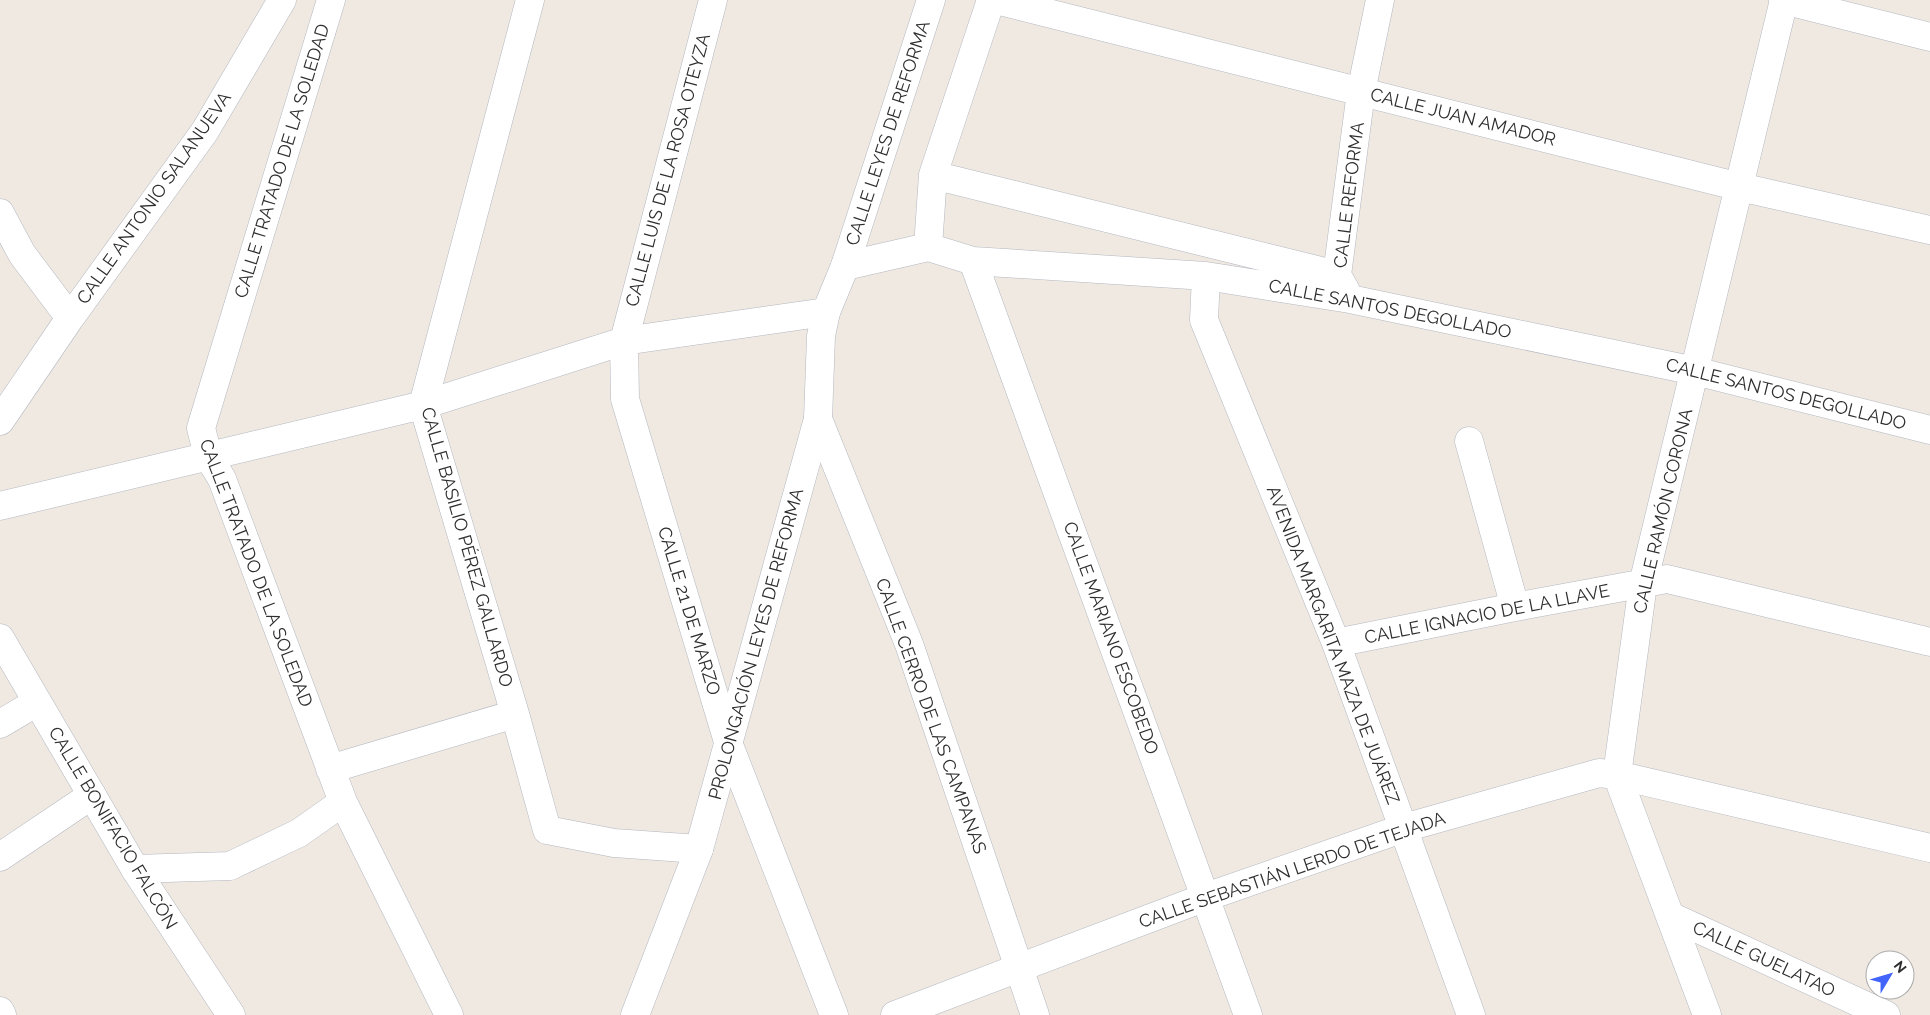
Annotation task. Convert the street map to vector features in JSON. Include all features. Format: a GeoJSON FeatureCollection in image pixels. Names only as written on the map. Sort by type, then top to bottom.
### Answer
{"type":"FeatureCollection","features":[{"type":"Feature","properties":{"kind":"street","name":"CALLE ANTONIO SALANUEVA"},"geometry":{"type":"LineString","coordinates":[[0,421],[70,318],[205,131],[282,0]]}},
{"type":"Feature","properties":{"kind":"street","name":"CALLE TRATADO DE LA SOLEDAD"},"geometry":{"type":"LineString","coordinates":[[331,0],[201,428],[208,456],[222,479],[342,802],[449,1015]]}},
{"type":"Feature","properties":{"kind":"street","name":"CALLE BASILIO PÉREZ GALLARDO"},"geometry":{"type":"LineString","coordinates":[[530,0],[423,405],[515,714],[547,830],[614,842],[699,849]]}},
{"type":"Feature","properties":{"kind":"street","name":"CALLE LUIS DE LA ROSA OTEYZA"},"geometry":{"type":"LineString","coordinates":[[624,341],[713,0]]}},
{"type":"Feature","properties":{"kind":"street","name":"CALLE LEYES DE REFORMA"},"geometry":{"type":"LineString","coordinates":[[845,266],[931,0]]}},
{"type":"Feature","properties":{"kind":"street"},"geometry":{"type":"LineString","coordinates":[[845,266],[928,247],[932,175],[991,0]]}},
{"type":"Feature","properties":{"kind":"street","name":"CALLE JUAN AMADOR"},"geometry":{"type":"LineString","coordinates":[[996,0],[1740,187],[1930,230]]}},
{"type":"Feature","properties":{"kind":"street","name":"CALLE REFORMA"},"geometry":{"type":"LineString","coordinates":[[1350,298],[1338,274],[1361,92],[1380,0]]}},
{"type":"Feature","properties":{"kind":"street"},"geometry":{"type":"LineString","coordinates":[[1784,0],[1930,37]]}},
{"type":"Feature","properties":{"kind":"street","name":"CALLE RAMÓN CORONA"},"geometry":{"type":"LineString","coordinates":[[1708,1015],[1617,775],[1643,584],[1784,0]]}},
{"type":"Feature","properties":{"kind":"street","name":"CALLE SANTOS DEGOLLADO"},"geometry":{"type":"LineString","coordinates":[[932,175],[1338,274]]}},
{"type":"Feature","properties":{"kind":"street"},"geometry":{"type":"LineString","coordinates":[[0,213],[22,254],[70,318]]}},
{"type":"Feature","properties":{"kind":"street","name":"CALLE SANTOS DEGOLLADO"},"geometry":{"type":"LineString","coordinates":[[928,247],[973,261],[1206,276],[1350,298],[1695,371],[1930,430]]}},
{"type":"Feature","properties":{"kind":"street","name":"CALLE MARIANO ESCOBEDO"},"geometry":{"type":"LineString","coordinates":[[973,261],[1248,1015]]}},
{"type":"Feature","properties":{"kind":"street","name":"PROLONGACIÓN LEYES DE REFORMA"},"geometry":{"type":"LineString","coordinates":[[636,1015],[699,849],[729,745],[818,419],[821,336],[826,312],[845,266]]}},
{"type":"Feature","properties":{"kind":"street","name":"AVENIDA MARGARITA MAZA DE JUÁREZ"},"geometry":{"type":"LineString","coordinates":[[1206,276],[1204,320],[1336,643],[1471,1015]]}},
{"type":"Feature","properties":{"kind":"street"},"geometry":{"type":"LineString","coordinates":[[0,506],[423,405],[624,341],[826,312]]}},
{"type":"Feature","properties":{"kind":"street","name":"CALLE 21 DE MARZO"},"geometry":{"type":"LineString","coordinates":[[624,341],[625,399],[729,745],[834,1015]]}},
{"type":"Feature","properties":{"kind":"street","name":"CALLE CERRO DE LAS CAMPANAS"},"geometry":{"type":"LineString","coordinates":[[818,419],[909,644],[1035,1015]]}},
{"type":"Feature","properties":{"kind":"street"},"geometry":{"type":"LineString","coordinates":[[1469,442],[1515,606]]}},
{"type":"Feature","properties":{"kind":"street","name":"CALLE IGNACIO DE LA LLAVE"},"geometry":{"type":"LineString","coordinates":[[1336,643],[1515,606],[1667,579],[1930,642]]}},
{"type":"Feature","properties":{"kind":"street","name":"CALLE BONIFACIO FALCÓN"},"geometry":{"type":"LineString","coordinates":[[0,638],[135,869],[230,1015]]}},
{"type":"Feature","properties":{"kind":"street"},"geometry":{"type":"LineString","coordinates":[[0,724],[37,702]]}},
{"type":"Feature","properties":{"kind":"street"},"geometry":{"type":"LineString","coordinates":[[330,769],[515,714]]}},
{"type":"Feature","properties":{"kind":"street","name":"CALLE SEBASTIÁN LERDO DE TEJADA"},"geometry":{"type":"LineString","coordinates":[[896,1015],[1206,897],[1404,828],[1599,773],[1617,775],[1930,848]]}},
{"type":"Feature","properties":{"kind":"street"},"geometry":{"type":"LineString","coordinates":[[0,858],[92,795]]}},
{"type":"Feature","properties":{"kind":"street"},"geometry":{"type":"LineString","coordinates":[[135,869],[230,866],[299,833],[342,802]]}},
{"type":"Feature","properties":{"kind":"street","name":"CALLE GUELATAO"},"geometry":{"type":"LineString","coordinates":[[1670,916],[1886,1015]]}},
{"type":"Feature","properties":{"kind":"street"},"geometry":{"type":"LineString","coordinates":[[0,1011],[2,1015]]}}]}
